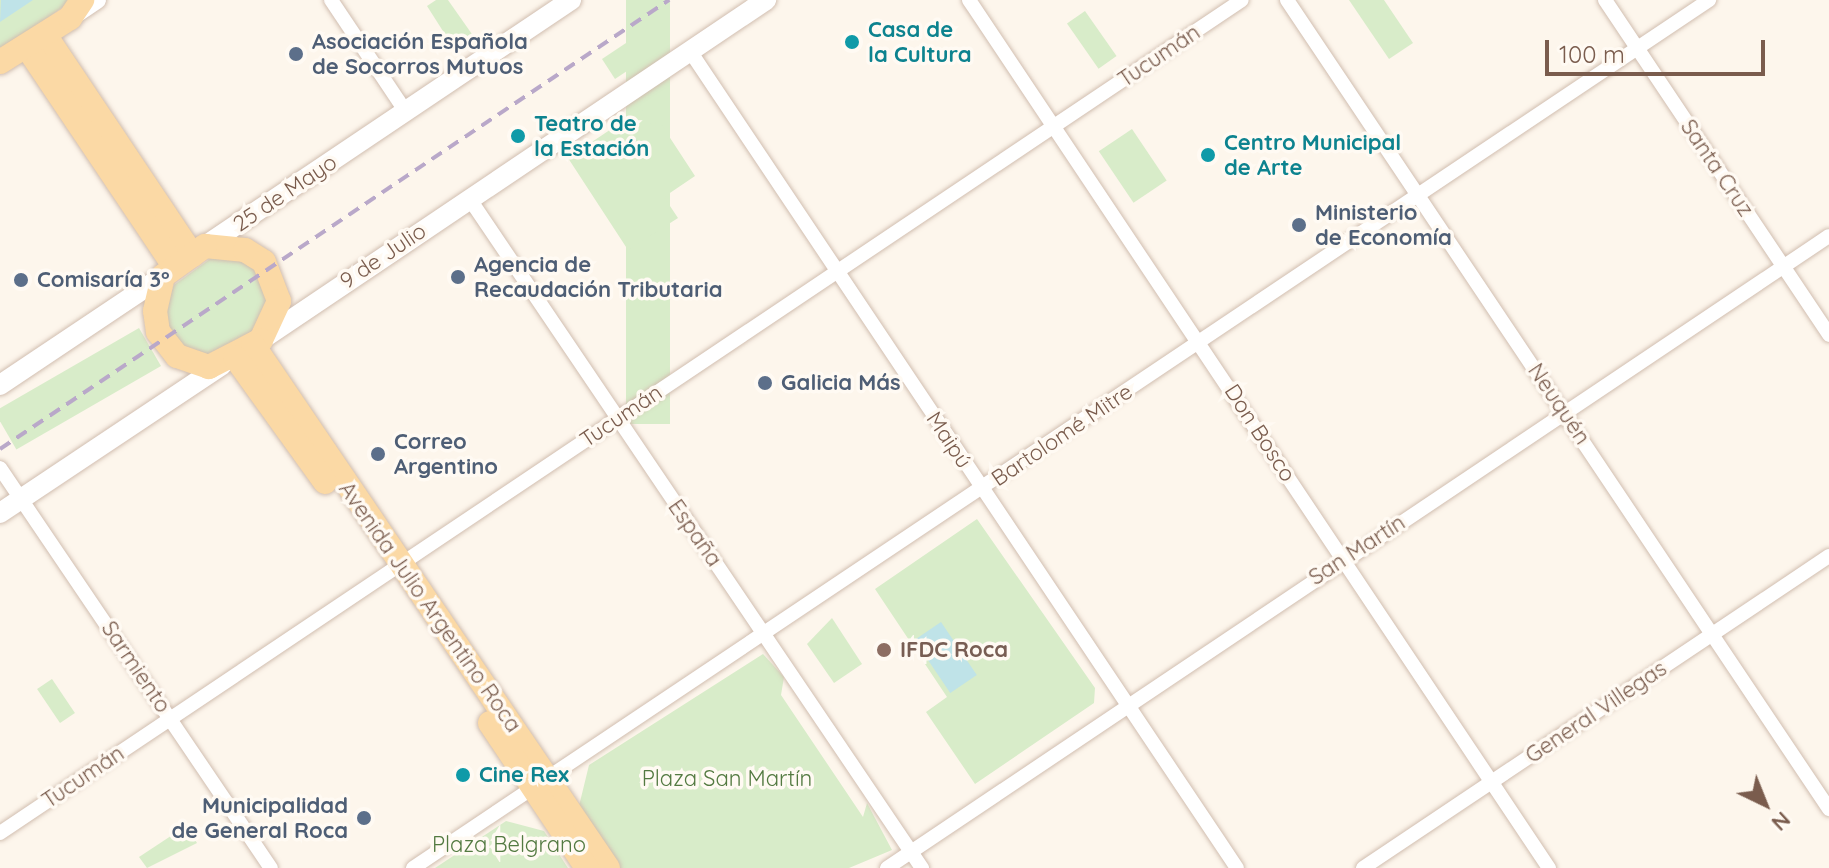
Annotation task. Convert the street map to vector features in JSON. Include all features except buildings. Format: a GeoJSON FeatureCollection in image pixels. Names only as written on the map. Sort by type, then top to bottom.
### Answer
{"type":"FeatureCollection","features":[{"type":"Feature","properties":{"kind":"main road","name":"25 de Mayo"},"geometry":{"type":"LineString","coordinates":[[0,385],[571,0]]}},
{"type":"Feature","properties":{"kind":"main road","name":"9 de Julio"},"geometry":{"type":"LineString","coordinates":[[0,512],[766,0]]}},
{"type":"Feature","properties":{"kind":"main road"},"geometry":{"type":"LineString","coordinates":[[76,9],[16,54],[184,261]]}},
{"type":"Feature","properties":{"kind":"main road"},"geometry":{"type":"LineString","coordinates":[[245,250],[270,269],[279,301],[243,352],[187,362],[163,340],[155,311],[184,261],[245,250]]}},
{"type":"Feature","properties":{"kind":"main road","name":"Avenida Julio Argentino Roca"},"geometry":{"type":"LineString","coordinates":[[243,352],[542,784],[608,868]]}},
{"type":"Feature","properties":{"kind":"main road","name":"Avenida Julio Argentino Roca"},"geometry":{"type":"LineString","coordinates":[[542,784],[587,868]]}},
{"type":"Feature","properties":{"kind":"street"},"geometry":{"type":"LineString","coordinates":[[76,9],[97,0]]}},
{"type":"Feature","properties":{"kind":"street"},"geometry":{"type":"LineString","coordinates":[[331,0],[406,112]]}},
{"type":"Feature","properties":{"kind":"street","name":"Don Bosco"},"geometry":{"type":"LineString","coordinates":[[969,0],[1549,868]]}},
{"type":"Feature","properties":{"kind":"street","name":"Tucumán"},"geometry":{"type":"LineString","coordinates":[[0,833],[1242,0]]}},
{"type":"Feature","properties":{"kind":"street","name":"Neuquén"},"geometry":{"type":"LineString","coordinates":[[1287,0],[1829,809]]}},
{"type":"Feature","properties":{"kind":"street","name":"Santa Cruz"},"geometry":{"type":"LineString","coordinates":[[1605,0],[1829,335]]}},
{"type":"Feature","properties":{"kind":"street","name":"Bartolomé Mitre"},"geometry":{"type":"LineString","coordinates":[[413,868],[1709,0]]}},
{"type":"Feature","properties":{"kind":"street","name":"Maipú"},"geometry":{"type":"LineString","coordinates":[[690,51],[835,272],[1237,868]]}},
{"type":"Feature","properties":{"kind":"street","name":"España"},"geometry":{"type":"LineString","coordinates":[[469,198],[922,868]]}},
{"type":"Feature","properties":{"kind":"street","name":"San Martín"},"geometry":{"type":"LineString","coordinates":[[887,868],[1126,704],[1829,236]]}},
{"type":"Feature","properties":{"kind":"street","name":"Sarmiento"},"geometry":{"type":"LineString","coordinates":[[0,468],[271,868]]}},
{"type":"Feature","properties":{"kind":"street","name":"General Villegas"},"geometry":{"type":"LineString","coordinates":[[1363,868],[1829,556]]}},
{"type":"Feature","properties":{"kind":"green space"},"geometry":{"type":"Polygon","coordinates":[[[0,0],[72,0],[9,47],[0,47],[0,0]]]}},
{"type":"Feature","properties":{"kind":"green space"},"geometry":{"type":"Polygon","coordinates":[[[436,0],[448,0],[474,37],[455,50],[427,6],[436,0]]]}},
{"type":"Feature","properties":{"kind":"green space"},"geometry":{"type":"Polygon","coordinates":[[[626,0],[670,0],[670,424],[626,424],[626,0]]]}},
{"type":"Feature","properties":{"kind":"green space"},"geometry":{"type":"Polygon","coordinates":[[[1349,0],[1384,0],[1413,43],[1389,59],[1349,0]]]}},
{"type":"Feature","properties":{"kind":"green space"},"geometry":{"type":"Polygon","coordinates":[[[1085,11],[1117,56],[1099,69],[1067,24],[1085,11]]]}},
{"type":"Feature","properties":{"kind":"green space"},"geometry":{"type":"Polygon","coordinates":[[[662,19],[666,45],[615,79],[602,59],[662,19]]]}},
{"type":"Feature","properties":{"kind":"green space"},"geometry":{"type":"Polygon","coordinates":[[[641,109],[652,125],[659,121],[695,176],[664,197],[678,218],[628,250],[568,158],[641,109]]]}},
{"type":"Feature","properties":{"kind":"green space"},"geometry":{"type":"Polygon","coordinates":[[[1132,129],[1167,180],[1134,203],[1099,151],[1132,129]]]}},
{"type":"Feature","properties":{"kind":"green space"},"geometry":{"type":"Polygon","coordinates":[[[214,256],[254,261],[273,293],[263,325],[211,356],[188,350],[168,329],[165,307],[174,285],[214,256]]]}},
{"type":"Feature","properties":{"kind":"green space"},"geometry":{"type":"Polygon","coordinates":[[[139,328],[161,366],[16,450],[0,421],[0,408],[139,328]]]}},
{"type":"Feature","properties":{"kind":"green space"},"geometry":{"type":"Polygon","coordinates":[[[977,519],[1095,688],[1094,703],[975,784],[926,712],[947,697],[875,589],[977,519]]]}},
{"type":"Feature","properties":{"kind":"green space"},"geometry":{"type":"Polygon","coordinates":[[[832,618],[862,664],[834,683],[807,644],[832,618]]]}},
{"type":"Feature","properties":{"kind":"green space","name":"Plaza San Martín"},"geometry":{"type":"Polygon","coordinates":[[[763,654],[784,677],[781,695],[863,817],[867,803],[892,850],[849,868],[620,868],[579,806],[589,765],[763,654]]]}},
{"type":"Feature","properties":{"kind":"green space"},"geometry":{"type":"Polygon","coordinates":[[[52,679],[75,713],[60,723],[37,689],[52,679]]]}},
{"type":"Feature","properties":{"kind":"green space","name":"Plaza Belgrano"},"geometry":{"type":"Polygon","coordinates":[[[506,821],[544,831],[568,868],[435,868],[506,821]]]}},
{"type":"Feature","properties":{"kind":"green space"},"geometry":{"type":"Polygon","coordinates":[[[186,826],[197,843],[147,868],[139,857],[186,826]]]}},
{"type":"Feature","properties":{"kind":"water"},"geometry":{"type":"Polygon","coordinates":[[[1,0],[33,0],[0,22],[1,0]]]}},
{"type":"Feature","properties":{"kind":"water"},"geometry":{"type":"Polygon","coordinates":[[[941,622],[977,675],[950,693],[914,640],[941,622]]]}},
{"type":"Feature","properties":{"kind":"railway"},"geometry":{"type":"LineString","coordinates":[[0,449],[669,0]]}},
{"type":"Feature","properties":{"kind":"place","name":"Casa de la Cultura"},"geometry":{"type":"Point","coordinates":[852,42]}},
{"type":"Feature","properties":{"kind":"place","name":"Asociación Española de Socorros Mutuos"},"geometry":{"type":"Point","coordinates":[296,54]}},
{"type":"Feature","properties":{"kind":"place","name":"Teatro de la Estación"},"geometry":{"type":"Point","coordinates":[518,136]}},
{"type":"Feature","properties":{"kind":"place","name":"Centro Municipal de Arte"},"geometry":{"type":"Point","coordinates":[1208,155]}},
{"type":"Feature","properties":{"kind":"place","name":"Ministerio de Economía"},"geometry":{"type":"Point","coordinates":[1299,225]}},
{"type":"Feature","properties":{"kind":"place","name":"Agencia de Recaudación Tributaria"},"geometry":{"type":"Point","coordinates":[458,277]}},
{"type":"Feature","properties":{"kind":"place","name":"Comisaría 3°"},"geometry":{"type":"Point","coordinates":[21,280]}},
{"type":"Feature","properties":{"kind":"place","name":"Galicia Más"},"geometry":{"type":"Point","coordinates":[765,383]}},
{"type":"Feature","properties":{"kind":"place","name":"Correo Argentino"},"geometry":{"type":"Point","coordinates":[378,454]}},
{"type":"Feature","properties":{"kind":"place","name":"IFDC Roca"},"geometry":{"type":"Point","coordinates":[884,650]}},
{"type":"Feature","properties":{"kind":"place","name":"Cine Rex"},"geometry":{"type":"Point","coordinates":[463,775]}},
{"type":"Feature","properties":{"kind":"place","name":"Municipalidad de General Roca"},"geometry":{"type":"Point","coordinates":[364,818]}}]}
